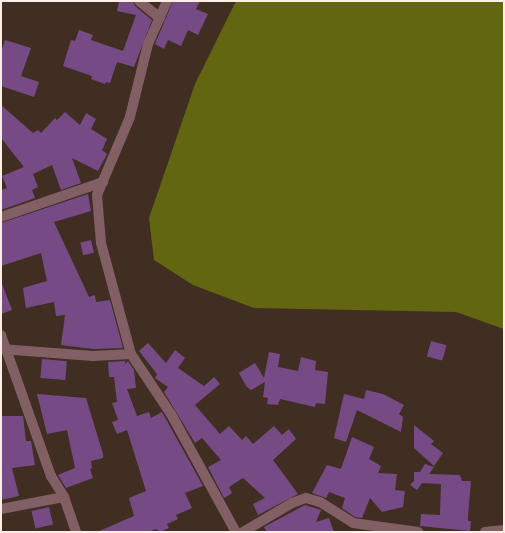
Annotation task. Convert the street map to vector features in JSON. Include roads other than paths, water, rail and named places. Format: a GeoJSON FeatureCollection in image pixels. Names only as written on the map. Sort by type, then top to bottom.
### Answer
{"type":"FeatureCollection","features":[{"type":"Feature","properties":{"kind":"street"},"geometry":{"type":"LineString","coordinates":[[139,1],[160,18]]}},
{"type":"Feature","properties":{"kind":"street"},"geometry":{"type":"LineString","coordinates":[[168,1],[148,44],[130,117],[97,195],[101,243],[131,354],[171,414],[236,532]]}},
{"type":"Feature","properties":{"kind":"street"},"geometry":{"type":"LineString","coordinates":[[1,217],[103,182]]}},
{"type":"Feature","properties":{"kind":"street"},"geometry":{"type":"LineString","coordinates":[[1,335],[3,349],[51,476],[64,498],[76,532]]}},
{"type":"Feature","properties":{"kind":"street"},"geometry":{"type":"LineString","coordinates":[[3,349],[93,356],[131,354]]}},
{"type":"Feature","properties":{"kind":"street"},"geometry":{"type":"LineString","coordinates":[[1,509],[64,498]]}},
{"type":"Feature","properties":{"kind":"street"},"geometry":{"type":"LineString","coordinates":[[243,532],[292,503],[306,498],[320,502],[353,523],[418,532]]}},
{"type":"Feature","properties":{"kind":"street"},"geometry":{"type":"LineString","coordinates":[[485,532],[504,530]]}}]}
